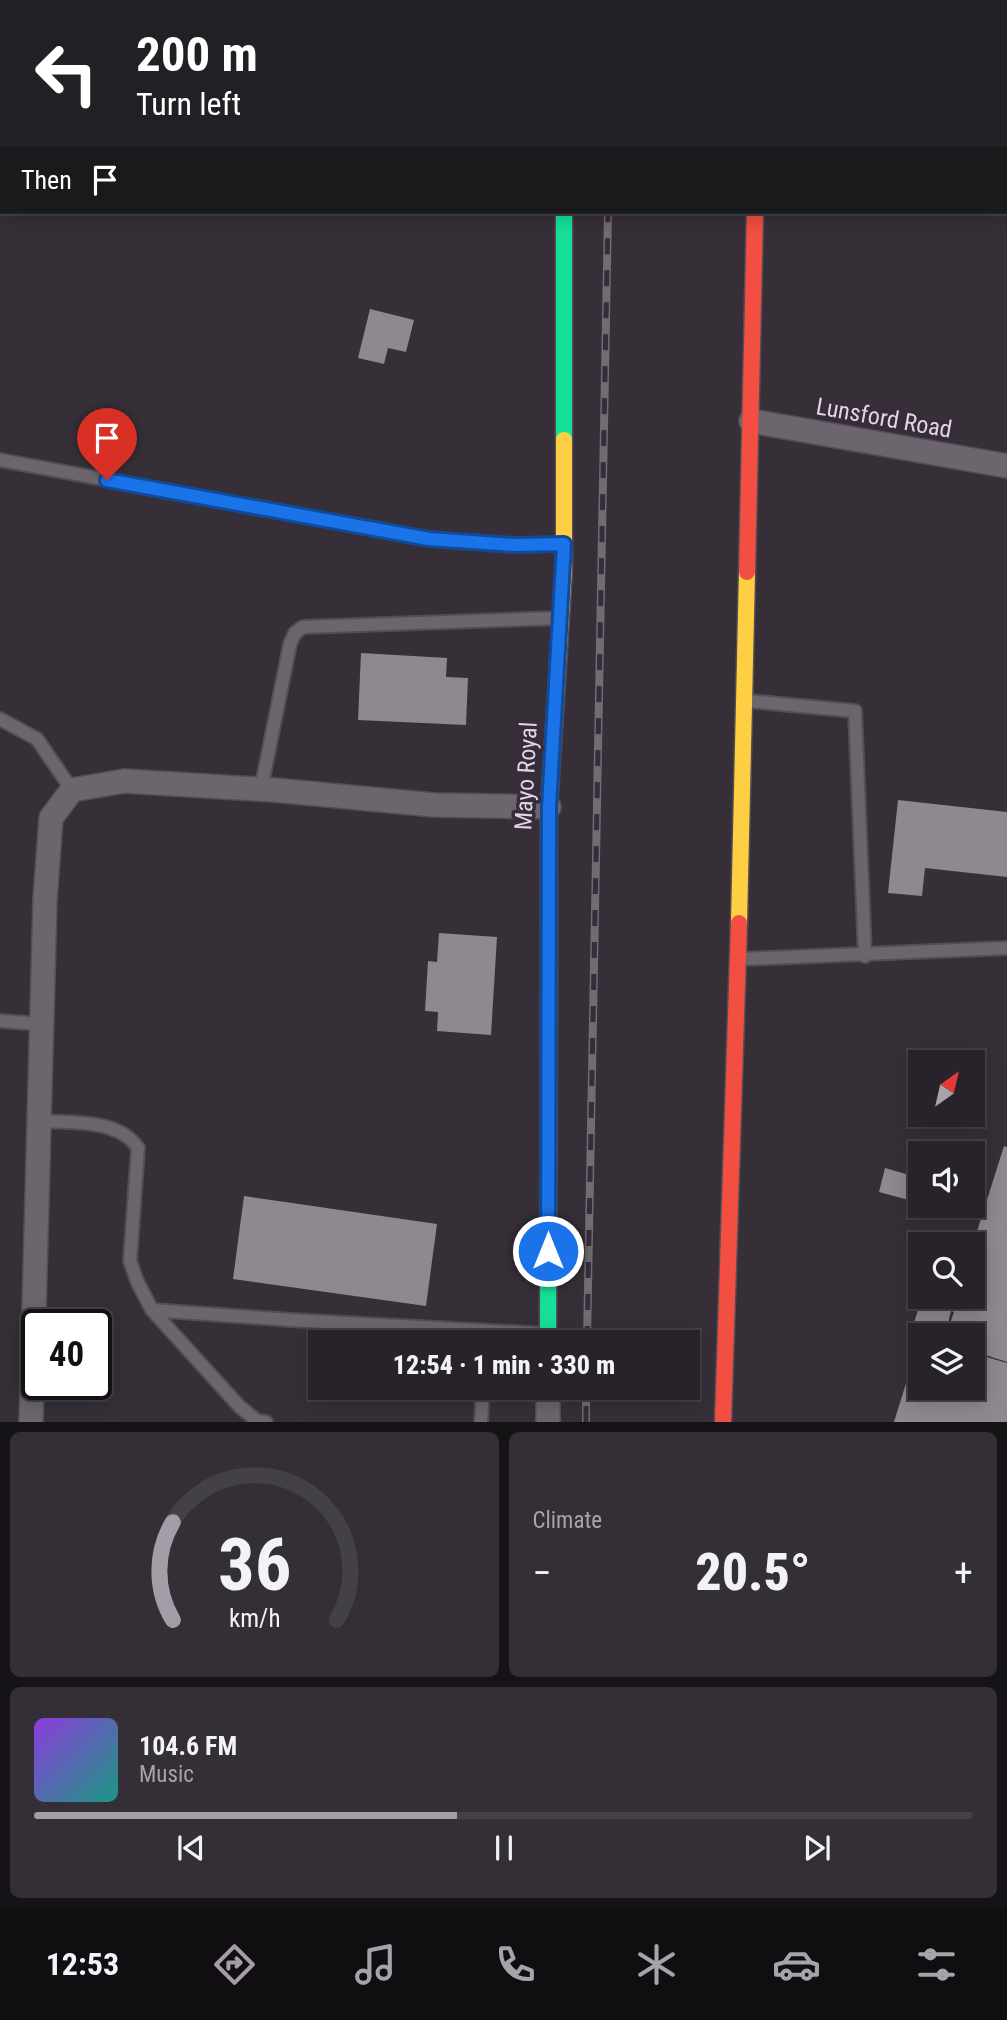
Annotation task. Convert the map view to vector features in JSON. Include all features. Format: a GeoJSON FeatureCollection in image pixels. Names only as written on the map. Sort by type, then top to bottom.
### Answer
{"type":"FeatureCollection","features":[{"type":"Feature","properties":{"kind":"main road","name":"Mayo Royal"},"geometry":{"type":"LineString","coordinates":[[548,1330],[549,807],[564,544],[564,214]]}},
{"type":"Feature","properties":{"kind":"main road"},"geometry":{"type":"LineString","coordinates":[[723,1422],[738,959],[755,214]]}},
{"type":"Feature","properties":{"kind":"street","name":"Lunsford Road"},"geometry":{"type":"LineString","coordinates":[[751,421],[1007,466]]}},
{"type":"Feature","properties":{"kind":"street"},"geometry":{"type":"LineString","coordinates":[[31,1422],[38,1121],[51,818],[72,790],[124,781],[261,789],[433,805],[549,807]]}},
{"type":"Feature","properties":{"kind":"street"},"geometry":{"type":"LineString","coordinates":[[548,1400],[548,1422]]}},
{"type":"Feature","properties":{"kind":"lane"},"geometry":{"type":"LineString","coordinates":[[0,460],[429,539],[515,545],[564,544]]}},
{"type":"Feature","properties":{"kind":"lane"},"geometry":{"type":"LineString","coordinates":[[261,789],[290,644],[295,633],[303,627],[561,618]]}},
{"type":"Feature","properties":{"kind":"lane"},"geometry":{"type":"LineString","coordinates":[[743,700],[855,710],[865,956]]}},
{"type":"Feature","properties":{"kind":"lane"},"geometry":{"type":"LineString","coordinates":[[0,719],[37,739],[72,790]]}},
{"type":"Feature","properties":{"kind":"lane"},"geometry":{"type":"LineString","coordinates":[[738,959],[865,956],[1007,948]]}},
{"type":"Feature","properties":{"kind":"lane"},"geometry":{"type":"LineString","coordinates":[[0,1021],[42,1024]]}},
{"type":"Feature","properties":{"kind":"lane"},"geometry":{"type":"LineString","coordinates":[[38,1121],[107,1126],[132,1140],[138,1148],[130,1261],[136,1281],[152,1310],[239,1406],[257,1420],[267,1422]]}},
{"type":"Feature","properties":{"kind":"lane"},"geometry":{"type":"LineString","coordinates":[[152,1310],[399,1330]]}},
{"type":"Feature","properties":{"kind":"lane"},"geometry":{"type":"LineString","coordinates":[[481,1422],[482,1400]]}},
{"type":"Feature","properties":{"kind":"building"},"geometry":{"type":"Polygon","coordinates":[[[370,309],[414,320],[406,352],[388,348],[384,364],[358,358],[370,309]]]}},
{"type":"Feature","properties":{"kind":"building"},"geometry":{"type":"Polygon","coordinates":[[[361,653],[447,658],[446,677],[468,678],[466,725],[358,720],[361,653]]]}},
{"type":"Feature","properties":{"kind":"building"},"geometry":{"type":"Polygon","coordinates":[[[898,800],[1007,812],[1007,877],[925,868],[922,896],[888,893],[898,800]]]}},
{"type":"Feature","properties":{"kind":"building"},"geometry":{"type":"Polygon","coordinates":[[[439,933],[497,937],[491,1035],[437,1031],[438,1012],[425,1011],[428,961],[437,962],[439,933]]]}},
{"type":"Feature","properties":{"kind":"building"},"geometry":{"type":"Polygon","coordinates":[[[1004,1146],[1007,1147],[1007,1362],[985,1355],[985,1323],[950,1323],[954,1312],[951,1311],[948,1323],[914,1323],[918,1309],[985,1309],[985,1232],[977,1232],[981,1218],[985,1218],[985,1206],[1004,1146]]]}},
{"type":"Feature","properties":{"kind":"building"},"geometry":{"type":"Polygon","coordinates":[[[885,1168],[908,1175],[908,1200],[879,1192],[885,1168]]]}},
{"type":"Feature","properties":{"kind":"building"},"geometry":{"type":"Polygon","coordinates":[[[244,1196],[437,1224],[426,1306],[233,1279],[244,1196]]]}},
{"type":"Feature","properties":{"kind":"building"},"geometry":{"type":"Polygon","coordinates":[[[985,1357],[1007,1363],[1007,1422],[894,1422],[908,1377],[908,1400],[985,1400],[985,1357]]]}},
{"type":"Feature","properties":{"kind":"railway"},"geometry":{"type":"LineString","coordinates":[[587,1330],[608,214]]}},
{"type":"Feature","properties":{"kind":"railway"},"geometry":{"type":"LineString","coordinates":[[586,1400],[586,1422]]}},
{"type":"Feature","properties":{"kind":"traffic: fast"},"geometry":{"type":"LineString","coordinates":[[564,214],[564,440]]}},
{"type":"Feature","properties":{"kind":"traffic: fast"},"geometry":{"type":"LineString","coordinates":[[548,1330],[549,980]]}},
{"type":"Feature","properties":{"kind":"traffic: slow"},"geometry":{"type":"LineString","coordinates":[[549,980],[549,807],[564,569],[564,440]]}},
{"type":"Feature","properties":{"kind":"traffic: slow"},"geometry":{"type":"LineString","coordinates":[[739,923],[747,572]]}},
{"type":"Feature","properties":{"kind":"traffic: jam"},"geometry":{"type":"LineString","coordinates":[[747,572],[755,214]]}},
{"type":"Feature","properties":{"kind":"traffic: jam"},"geometry":{"type":"LineString","coordinates":[[723,1422],[739,923]]}},
{"type":"Feature","properties":{"kind":"route"},"geometry":{"type":"LineString","coordinates":[[107,480],[429,539],[515,545],[564,544],[549,807],[548,1251]]}}]}
